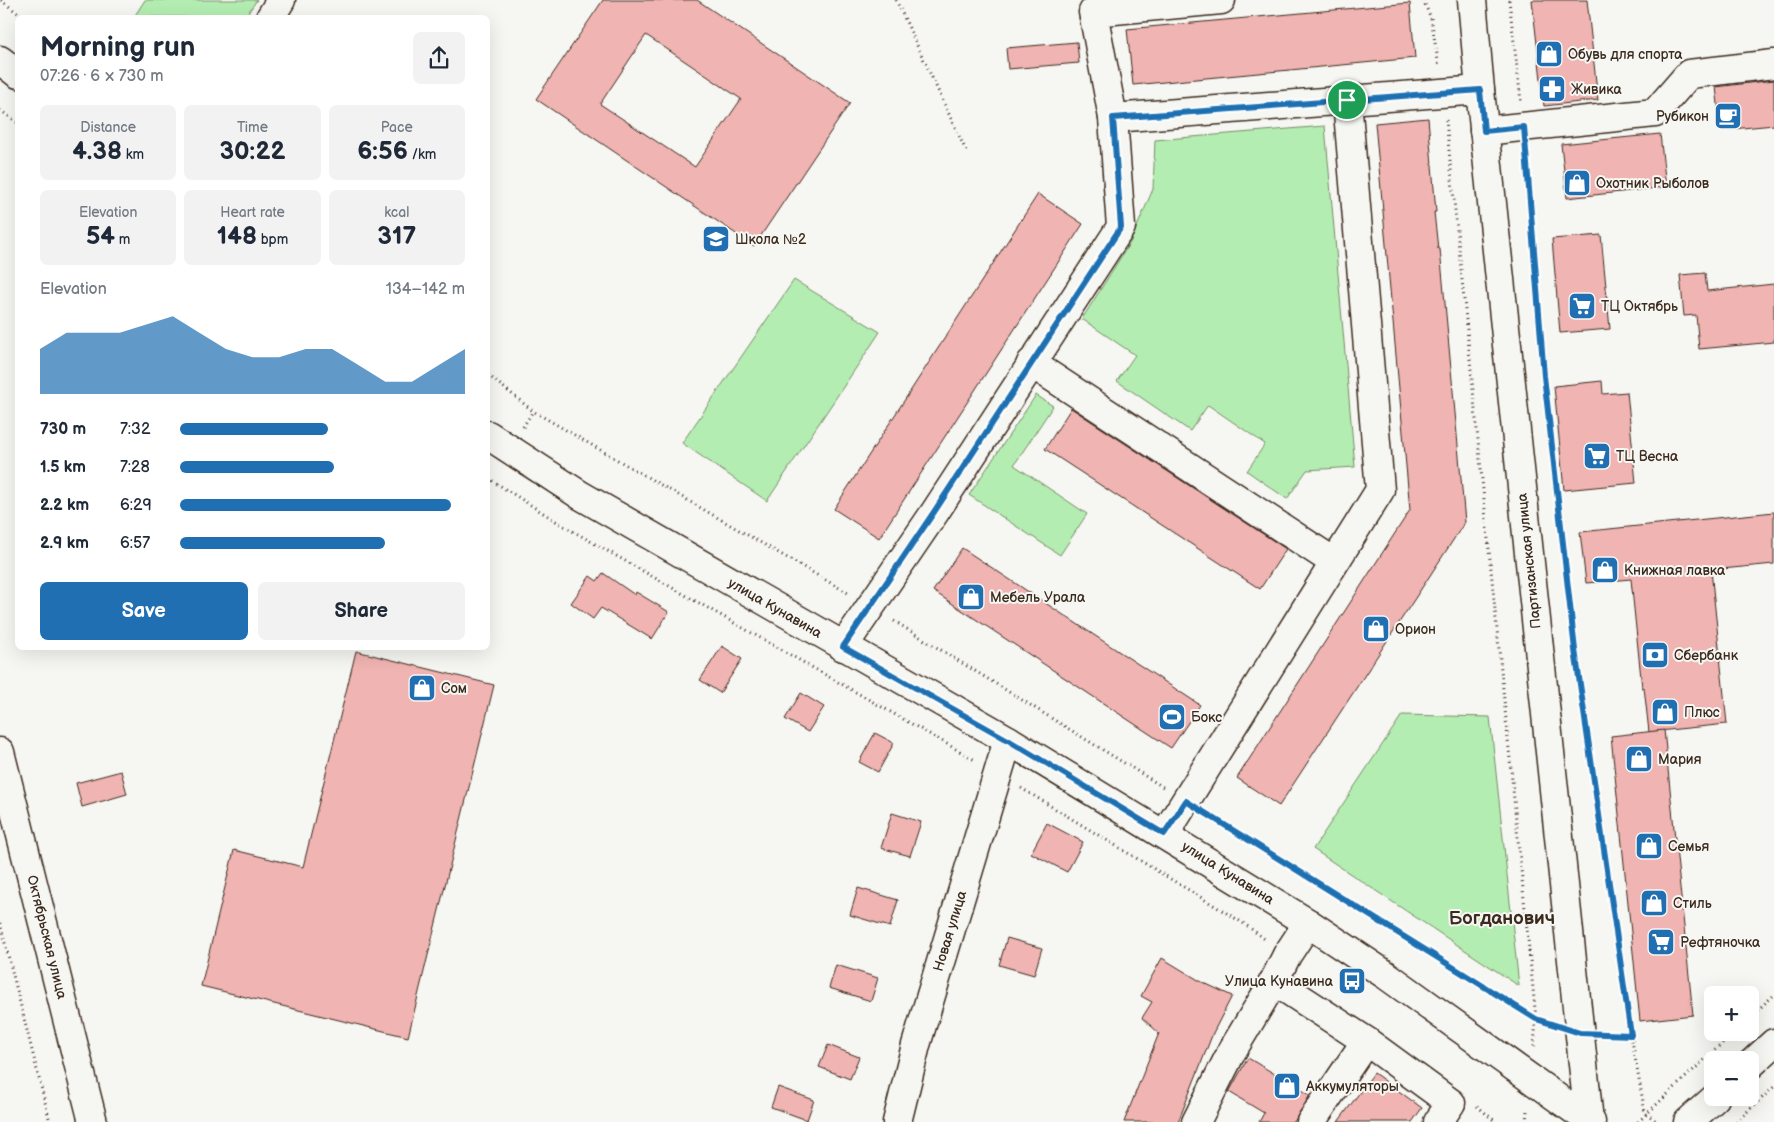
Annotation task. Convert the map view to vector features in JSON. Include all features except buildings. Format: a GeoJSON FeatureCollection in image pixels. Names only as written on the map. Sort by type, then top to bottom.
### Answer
{"type":"FeatureCollection","features":[{"type":"Feature","properties":{"kind":"main road"},"geometry":{"type":"LineString","coordinates":[[272,15],[281,0]]}},
{"type":"Feature","properties":{"kind":"main road"},"geometry":{"type":"LineString","coordinates":[[843,647],[1121,227],[1113,118],[1093,12],[1221,0]]}},
{"type":"Feature","properties":{"kind":"main road","name":"Партизанская улица"},"geometry":{"type":"LineString","coordinates":[[1472,0],[1484,131],[1590,1121]]}},
{"type":"Feature","properties":{"kind":"main road"},"geometry":{"type":"LineString","coordinates":[[0,60],[15,72]]}},
{"type":"Feature","properties":{"kind":"main road"},"geometry":{"type":"LineString","coordinates":[[1484,131],[1655,113],[1689,74],[1774,64]]}},
{"type":"Feature","properties":{"kind":"main road"},"geometry":{"type":"LineString","coordinates":[[1113,118],[1480,90]]}},
{"type":"Feature","properties":{"kind":"main road"},"geometry":{"type":"LineString","coordinates":[[1164,834],[1380,490],[1347,100]]}},
{"type":"Feature","properties":{"kind":"main road"},"geometry":{"type":"LineString","coordinates":[[1031,362],[1334,562]]}},
{"type":"Feature","properties":{"kind":"main road","name":"улица Кунавина"},"geometry":{"type":"LineString","coordinates":[[490,437],[580,495],[1008,740],[1308,923],[1386,975],[1590,1121]]}},
{"type":"Feature","properties":{"kind":"main road","name":"Новая улица"},"geometry":{"type":"LineString","coordinates":[[897,1122],[916,1044],[1008,740]]}},
{"type":"Feature","properties":{"kind":"main road","name":"Октябрьская улица"},"geometry":{"type":"LineString","coordinates":[[0,752],[93,1122]]}},
{"type":"Feature","properties":{"kind":"main road"},"geometry":{"type":"LineString","coordinates":[[1196,1122],[1232,1051],[1274,981],[1287,955],[1308,923]]}},
{"type":"Feature","properties":{"kind":"main road"},"geometry":{"type":"LineString","coordinates":[[1274,981],[1366,1041],[1450,1103],[1438,1122]]}},
{"type":"Feature","properties":{"kind":"main road"},"geometry":{"type":"LineString","coordinates":[[1311,1122],[1366,1041]]}},
{"type":"Feature","properties":{"kind":"main road"},"geometry":{"type":"LineString","coordinates":[[1759,1057],[1774,1043]]}},
{"type":"Feature","properties":{"kind":"main road"},"geometry":{"type":"LineString","coordinates":[[1688,1122],[1706,1106]]}},
{"type":"Feature","properties":{"kind":"path"},"geometry":{"type":"LineString","coordinates":[[1,0],[20,15]]}},
{"type":"Feature","properties":{"kind":"path"},"geometry":{"type":"LineString","coordinates":[[896,0],[967,153]]}},
{"type":"Feature","properties":{"kind":"path"},"geometry":{"type":"LineString","coordinates":[[1423,0],[1431,18],[1444,92],[1536,1019],[1532,1079],[1526,1122]]}},
{"type":"Feature","properties":{"kind":"path"},"geometry":{"type":"LineString","coordinates":[[1509,0],[1524,127],[1544,376],[1575,650],[1631,1035],[1645,1113],[1658,1122]]}},
{"type":"Feature","properties":{"kind":"path"},"geometry":{"type":"LineString","coordinates":[[0,110],[15,122]]}},
{"type":"Feature","properties":{"kind":"path"},"geometry":{"type":"LineString","coordinates":[[490,377],[533,411],[870,606],[1536,1019],[1580,1033],[1631,1035]]}},
{"type":"Feature","properties":{"kind":"path"},"geometry":{"type":"LineString","coordinates":[[0,922],[50,1122]]}},
{"type":"Feature","properties":{"kind":"path"},"geometry":{"type":"LineString","coordinates":[[1759,1010],[1774,996]]}},
{"type":"Feature","properties":{"kind":"path"},"geometry":{"type":"LineString","coordinates":[[1638,1122],[1645,1113],[1724,1041]]}},
{"type":"Feature","properties":{"kind":"path"},"geometry":{"type":"LineString","coordinates":[[1736,1122],[1774,1087]]}},
{"type":"Feature","properties":{"kind":"green space"},"geometry":{"type":"Polygon","coordinates":[[[145,0],[257,0],[246,15],[135,15],[145,0]]]}},
{"type":"Feature","properties":{"kind":"green space"},"geometry":{"type":"Polygon","coordinates":[[[1325,126],[1355,467],[1307,470],[1287,499],[1247,471],[1265,444],[1208,405],[1190,431],[1117,381],[1135,355],[1082,319],[1131,241],[1153,189],[1155,140],[1325,126]]]}},
{"type":"Feature","properties":{"kind":"green space"},"geometry":{"type":"Polygon","coordinates":[[[794,280],[880,332],[767,501],[682,443],[794,280]]]}},
{"type":"Feature","properties":{"kind":"green space"},"geometry":{"type":"Polygon","coordinates":[[[1036,395],[1053,406],[1014,465],[1087,514],[1060,555],[969,495],[1036,395]]]}},
{"type":"Feature","properties":{"kind":"green space"},"geometry":{"type":"Polygon","coordinates":[[[1402,715],[1490,717],[1519,986],[1313,849],[1402,715]]]}},
{"type":"Feature","properties":{"kind":"place","name":"Обувь для спорта"},"geometry":{"type":"Point","coordinates":[1549,54]}},
{"type":"Feature","properties":{"kind":"place","name":"Живика"},"geometry":{"type":"Point","coordinates":[1552,89]}},
{"type":"Feature","properties":{"kind":"place","name":"Рубикон"},"geometry":{"type":"Point","coordinates":[1728,116]}},
{"type":"Feature","properties":{"kind":"place","name":"Охотник Рыболов"},"geometry":{"type":"Point","coordinates":[1577,183]}},
{"type":"Feature","properties":{"kind":"place","name":"Школа №2"},"geometry":{"type":"Point","coordinates":[716,239]}},
{"type":"Feature","properties":{"kind":"place","name":"ТЦ Октябрь"},"geometry":{"type":"Point","coordinates":[1582,306]}},
{"type":"Feature","properties":{"kind":"place","name":"ТЦ Весна"},"geometry":{"type":"Point","coordinates":[1597,456]}},
{"type":"Feature","properties":{"kind":"place","name":"Книжная лавка"},"geometry":{"type":"Point","coordinates":[1605,570]}},
{"type":"Feature","properties":{"kind":"place","name":"Мебель Урала"},"geometry":{"type":"Point","coordinates":[971,597]}},
{"type":"Feature","properties":{"kind":"place","name":"Орион"},"geometry":{"type":"Point","coordinates":[1376,629]}},
{"type":"Feature","properties":{"kind":"place","name":"Сбербанк"},"geometry":{"type":"Point","coordinates":[1655,655]}},
{"type":"Feature","properties":{"kind":"place","name":"Сом"},"geometry":{"type":"Point","coordinates":[422,688]}},
{"type":"Feature","properties":{"kind":"place","name":"Плюс"},"geometry":{"type":"Point","coordinates":[1665,712]}},
{"type":"Feature","properties":{"kind":"place","name":"Бокс"},"geometry":{"type":"Point","coordinates":[1172,717]}},
{"type":"Feature","properties":{"kind":"place","name":"Мария"},"geometry":{"type":"Point","coordinates":[1639,759]}},
{"type":"Feature","properties":{"kind":"place","name":"Семья"},"geometry":{"type":"Point","coordinates":[1649,846]}},
{"type":"Feature","properties":{"kind":"place","name":"Стиль"},"geometry":{"type":"Point","coordinates":[1654,903]}},
{"type":"Feature","properties":{"kind":"place","name":"Рефтяночка"},"geometry":{"type":"Point","coordinates":[1661,942]}},
{"type":"Feature","properties":{"kind":"place","name":"Улица Кунавина"},"geometry":{"type":"Point","coordinates":[1352,981]}},
{"type":"Feature","properties":{"kind":"place","name":"Аккумуляторы"},"geometry":{"type":"Point","coordinates":[1287,1086]}},
{"type":"Feature","properties":{"kind":"district","name":"Богданович"},"geometry":{"type":"Point","coordinates":[1502,918]}},
{"type":"Feature","properties":{"kind":"route"},"geometry":{"type":"LineString","coordinates":[[1480,90],[1484,131],[1524,127],[1544,376],[1575,650],[1631,1035],[1580,1033],[1536,1019],[1186,801],[1164,834],[1008,740],[843,647],[1121,227],[1113,118],[1347,100],[1480,90]]}}]}
